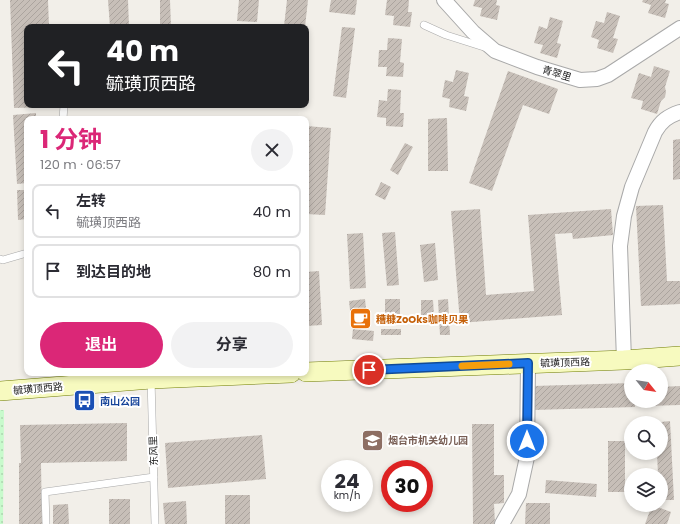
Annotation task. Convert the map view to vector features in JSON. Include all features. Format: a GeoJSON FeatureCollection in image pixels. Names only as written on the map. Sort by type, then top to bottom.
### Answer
{"type":"FeatureCollection","features":[{"type":"Feature","properties":{"kind":"main road","name":"毓璜顶西路"},"geometry":{"type":"LineString","coordinates":[[309,372],[624,360],[680,356]]}},
{"type":"Feature","properties":{"kind":"main road","name":"毓璜顶西路"},"geometry":{"type":"LineString","coordinates":[[0,391],[151,379],[221,376]]}},
{"type":"Feature","properties":{"kind":"street","name":"青翠里"},"geometry":{"type":"LineString","coordinates":[[444,0],[473,32],[495,51],[545,70],[575,79],[588,80],[608,75],[680,28]]}},
{"type":"Feature","properties":{"kind":"street"},"geometry":{"type":"LineString","coordinates":[[624,360],[620,246],[624,216],[632,187],[654,132],[660,123],[666,118],[680,112]]}},
{"type":"Feature","properties":{"kind":"street"},"geometry":{"type":"LineString","coordinates":[[502,524],[519,494],[527,457],[528,363]]}},
{"type":"Feature","properties":{"kind":"lane"},"geometry":{"type":"LineString","coordinates":[[424,25],[446,35],[495,51]]}},
{"type":"Feature","properties":{"kind":"lane"},"geometry":{"type":"LineString","coordinates":[[0,259],[3,260],[24,254]]}},
{"type":"Feature","properties":{"kind":"lane","name":"东风里"},"geometry":{"type":"LineString","coordinates":[[151,379],[155,524]]}},
{"type":"Feature","properties":{"kind":"lane"},"geometry":{"type":"LineString","coordinates":[[46,524],[45,492],[154,477]]}},
{"type":"Feature","properties":{"kind":"green space"},"geometry":{"type":"Polygon","coordinates":[[[0,410],[4,410],[3,524],[0,524],[0,410]]]}},
{"type":"Feature","properties":{"kind":"building"},"geometry":{"type":"Polygon","coordinates":[[[10,0],[48,0],[49,24],[24,24],[24,108],[14,108],[10,0]]]}},
{"type":"Feature","properties":{"kind":"building"},"geometry":{"type":"Polygon","coordinates":[[[108,0],[128,0],[129,24],[110,24],[108,0]]]}},
{"type":"Feature","properties":{"kind":"building"},"geometry":{"type":"Polygon","coordinates":[[[160,0],[170,0],[171,24],[160,24],[160,0]]]}},
{"type":"Feature","properties":{"kind":"building"},"geometry":{"type":"Polygon","coordinates":[[[239,0],[259,0],[257,22],[237,21],[239,0]]]}},
{"type":"Feature","properties":{"kind":"building"},"geometry":{"type":"Polygon","coordinates":[[[287,0],[308,0],[305,24],[284,24],[287,0]]]}},
{"type":"Feature","properties":{"kind":"building"},"geometry":{"type":"Polygon","coordinates":[[[331,0],[357,0],[355,15],[329,12],[331,0]]]}},
{"type":"Feature","properties":{"kind":"building"},"geometry":{"type":"Polygon","coordinates":[[[387,0],[409,0],[408,12],[412,12],[410,27],[393,25],[394,16],[385,15],[387,0]]]}},
{"type":"Feature","properties":{"kind":"building"},"geometry":{"type":"Polygon","coordinates":[[[475,0],[497,0],[496,5],[500,6],[497,20],[480,16],[482,8],[473,6],[475,0]]]}},
{"type":"Feature","properties":{"kind":"building"},"geometry":{"type":"Polygon","coordinates":[[[643,0],[666,0],[665,3],[669,4],[665,18],[648,13],[651,5],[642,2],[643,0]]]}},
{"type":"Feature","properties":{"kind":"building"},"geometry":{"type":"Polygon","coordinates":[[[607,12],[620,16],[613,38],[618,39],[613,53],[597,48],[599,40],[591,37],[596,21],[604,23],[607,12]]]}},
{"type":"Feature","properties":{"kind":"building"},"geometry":{"type":"Polygon","coordinates":[[[550,17],[563,21],[557,43],[561,44],[557,58],[540,53],[543,45],[534,43],[539,26],[547,29],[550,17]]]}},
{"type":"Feature","properties":{"kind":"building"},"geometry":{"type":"Polygon","coordinates":[[[342,27],[355,28],[346,98],[333,96],[342,27]]]}},
{"type":"Feature","properties":{"kind":"building"},"geometry":{"type":"Polygon","coordinates":[[[388,38],[402,39],[400,62],[404,63],[403,77],[386,76],[387,67],[378,67],[379,50],[387,50],[388,38]]]}},
{"type":"Feature","properties":{"kind":"building"},"geometry":{"type":"Polygon","coordinates":[[[654,66],[670,71],[665,87],[665,97],[661,101],[657,114],[641,109],[643,101],[631,98],[639,73],[651,77],[654,66]]]}},
{"type":"Feature","properties":{"kind":"building"},"geometry":{"type":"Polygon","coordinates":[[[456,70],[469,73],[464,96],[469,97],[466,111],[449,107],[450,99],[442,97],[445,80],[453,82],[456,70]]]}},
{"type":"Feature","properties":{"kind":"building"},"geometry":{"type":"Polygon","coordinates":[[[508,71],[558,89],[549,114],[523,105],[492,191],[469,183],[508,71]]]}},
{"type":"Feature","properties":{"kind":"building"},"geometry":{"type":"Polygon","coordinates":[[[388,89],[401,90],[400,113],[404,113],[403,127],[386,126],[386,118],[377,117],[379,100],[387,101],[388,89]]]}},
{"type":"Feature","properties":{"kind":"building"},"geometry":{"type":"Polygon","coordinates":[[[36,113],[36,116],[24,116],[24,183],[17,184],[13,115],[36,113]]]}},
{"type":"Feature","properties":{"kind":"building"},"geometry":{"type":"Polygon","coordinates":[[[447,118],[448,171],[428,171],[428,119],[447,118]]]}},
{"type":"Feature","properties":{"kind":"building"},"geometry":{"type":"Polygon","coordinates":[[[309,126],[331,128],[325,215],[309,214],[309,126]]]}},
{"type":"Feature","properties":{"kind":"building"},"geometry":{"type":"Polygon","coordinates":[[[680,139],[680,179],[673,180],[673,140],[680,139]]]}},
{"type":"Feature","properties":{"kind":"building"},"geometry":{"type":"Polygon","coordinates":[[[405,143],[413,147],[398,175],[390,170],[405,143]]]}},
{"type":"Feature","properties":{"kind":"building"},"geometry":{"type":"Polygon","coordinates":[[[381,182],[391,187],[385,200],[375,195],[381,182]]]}},
{"type":"Feature","properties":{"kind":"building"},"geometry":{"type":"Polygon","coordinates":[[[17,190],[24,190],[24,219],[18,220],[17,190]]]}},
{"type":"Feature","properties":{"kind":"building"},"geometry":{"type":"Polygon","coordinates":[[[663,205],[667,281],[680,281],[680,304],[641,306],[636,206],[663,205]]]}},
{"type":"Feature","properties":{"kind":"building"},"geometry":{"type":"Polygon","coordinates":[[[480,209],[486,295],[534,291],[528,215],[611,209],[613,235],[573,239],[572,233],[555,234],[562,315],[460,323],[451,211],[480,209]]]}},
{"type":"Feature","properties":{"kind":"building"},"geometry":{"type":"Polygon","coordinates":[[[395,232],[399,285],[387,286],[382,233],[395,232]]]}},
{"type":"Feature","properties":{"kind":"building"},"geometry":{"type":"Polygon","coordinates":[[[363,233],[366,288],[350,289],[347,234],[363,233]]]}},
{"type":"Feature","properties":{"kind":"building"},"geometry":{"type":"Polygon","coordinates":[[[435,243],[438,280],[424,282],[420,245],[435,243]]]}},
{"type":"Feature","properties":{"kind":"building"},"geometry":{"type":"Polygon","coordinates":[[[319,271],[322,325],[309,326],[309,272],[319,271]]]}},
{"type":"Feature","properties":{"kind":"building"},"geometry":{"type":"Polygon","coordinates":[[[365,299],[367,318],[351,319],[349,301],[365,299]]]}},
{"type":"Feature","properties":{"kind":"building"},"geometry":{"type":"Polygon","coordinates":[[[385,299],[400,299],[400,321],[385,321],[385,299]]]}},
{"type":"Feature","properties":{"kind":"building"},"geometry":{"type":"Polygon","coordinates":[[[448,299],[450,335],[440,335],[438,300],[448,299]]]}},
{"type":"Feature","properties":{"kind":"building"},"geometry":{"type":"Polygon","coordinates":[[[421,300],[433,300],[434,316],[421,317],[421,300]]]}},
{"type":"Feature","properties":{"kind":"building"},"geometry":{"type":"Polygon","coordinates":[[[353,329],[374,331],[373,341],[352,339],[353,329]]]}},
{"type":"Feature","properties":{"kind":"building"},"geometry":{"type":"Polygon","coordinates":[[[381,329],[401,329],[401,335],[381,335],[381,329]]]}},
{"type":"Feature","properties":{"kind":"building"},"geometry":{"type":"Polygon","coordinates":[[[624,383],[624,407],[534,410],[534,386],[624,383]]]}},
{"type":"Feature","properties":{"kind":"building"},"geometry":{"type":"Polygon","coordinates":[[[680,386],[680,405],[668,405],[668,387],[680,386]]]}},
{"type":"Feature","properties":{"kind":"building"},"geometry":{"type":"Polygon","coordinates":[[[668,421],[670,421],[674,500],[668,500],[668,468],[658,468],[657,460],[668,460],[668,421]]]}},
{"type":"Feature","properties":{"kind":"building"},"geometry":{"type":"Polygon","coordinates":[[[127,423],[127,461],[41,463],[42,524],[19,524],[19,463],[21,463],[20,425],[127,423]]]}},
{"type":"Feature","properties":{"kind":"building"},"geometry":{"type":"Polygon","coordinates":[[[472,424],[494,424],[494,475],[504,475],[504,503],[494,504],[495,524],[473,524],[472,424]]]}},
{"type":"Feature","properties":{"kind":"building"},"geometry":{"type":"Polygon","coordinates":[[[262,435],[266,479],[168,488],[165,443],[262,435]]]}},
{"type":"Feature","properties":{"kind":"building"},"geometry":{"type":"Polygon","coordinates":[[[608,441],[624,441],[624,492],[608,492],[608,441]]]}},
{"type":"Feature","properties":{"kind":"building"},"geometry":{"type":"Polygon","coordinates":[[[546,480],[597,484],[596,497],[545,493],[546,480]]]}},
{"type":"Feature","properties":{"kind":"building"},"geometry":{"type":"Polygon","coordinates":[[[225,495],[250,495],[250,524],[225,524],[225,495]]]}},
{"type":"Feature","properties":{"kind":"building"},"geometry":{"type":"Polygon","coordinates":[[[109,499],[130,499],[130,524],[109,524],[109,499]]]}},
{"type":"Feature","properties":{"kind":"building"},"geometry":{"type":"Polygon","coordinates":[[[186,501],[187,524],[165,524],[163,503],[186,501]]]}},
{"type":"Feature","properties":{"kind":"building"},"geometry":{"type":"Polygon","coordinates":[[[526,503],[550,503],[550,524],[525,524],[526,503]]]}},
{"type":"Feature","properties":{"kind":"building"},"geometry":{"type":"Polygon","coordinates":[[[68,504],[69,524],[53,524],[53,505],[68,504]]]}},
{"type":"Feature","properties":{"kind":"building"},"geometry":{"type":"Polygon","coordinates":[[[649,512],[671,512],[667,524],[645,524],[649,512]]]}},
{"type":"Feature","properties":{"kind":"slow traffic"},"geometry":{"type":"LineString","coordinates":[[462,366],[509,364]]}},
{"type":"Feature","properties":{"kind":"place","name":"糟糠ZoOks咖啡贝果"},"geometry":{"type":"Point","coordinates":[360,319]}},
{"type":"Feature","properties":{"kind":"place","name":"南山公园"},"geometry":{"type":"Point","coordinates":[85,401]}},
{"type":"Feature","properties":{"kind":"place","name":"烟台市机关幼儿园"},"geometry":{"type":"Point","coordinates":[372,440]}},
{"type":"Feature","properties":{"kind":"route"},"geometry":{"type":"LineString","coordinates":[[369,370],[528,363],[527,441]]}}]}
